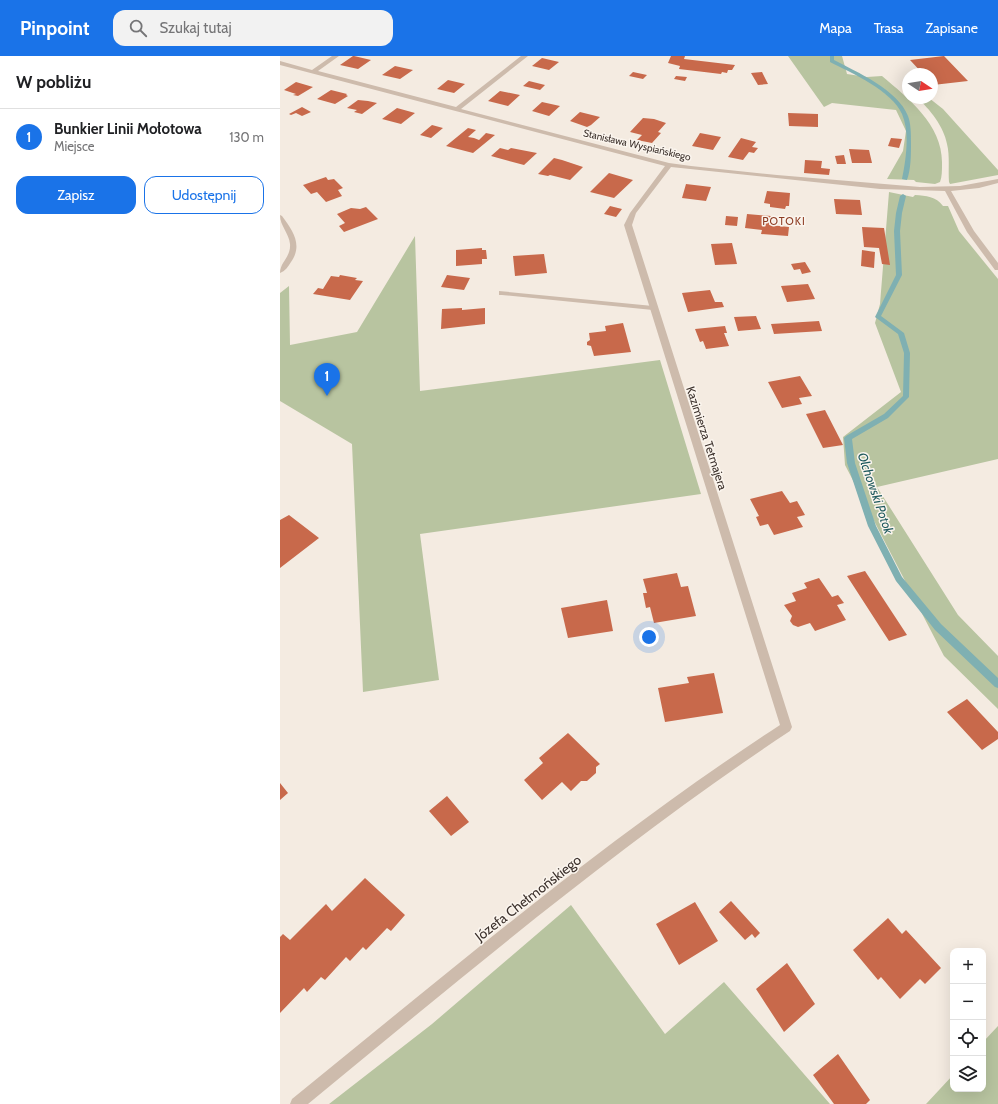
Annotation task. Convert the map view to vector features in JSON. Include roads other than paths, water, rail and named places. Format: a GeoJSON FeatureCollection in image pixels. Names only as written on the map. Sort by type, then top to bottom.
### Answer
{"type":"FeatureCollection","features":[{"type":"Feature","properties":{"kind":"street"},"geometry":{"type":"LineString","coordinates":[[314,71],[336,56]]}},
{"type":"Feature","properties":{"kind":"street"},"geometry":{"type":"LineString","coordinates":[[457,109],[525,56]]}},
{"type":"Feature","properties":{"kind":"street","name":"Stanisława Wyspiańskiego"},"geometry":{"type":"LineString","coordinates":[[280,63],[669,165],[739,174],[886,187],[947,190],[983,185],[998,181]]}},
{"type":"Feature","properties":{"kind":"street","name":"Kazimierza Tetmajera"},"geometry":{"type":"LineString","coordinates":[[669,165],[633,213],[628,225],[786,727]]}},
{"type":"Feature","properties":{"kind":"street"},"geometry":{"type":"LineString","coordinates":[[947,190],[971,232],[998,268]]}},
{"type":"Feature","properties":{"kind":"street"},"geometry":{"type":"LineString","coordinates":[[280,217],[291,233],[295,248],[288,264],[280,271]]}},
{"type":"Feature","properties":{"kind":"street"},"geometry":{"type":"LineString","coordinates":[[502,293],[653,308]]}},
{"type":"Feature","properties":{"kind":"street","name":"Józefa Chełmońskiego"},"geometry":{"type":"LineString","coordinates":[[297,1104],[532,912],[730,764],[786,727]]}},
{"type":"Feature","properties":{"kind":"waterway"},"geometry":{"type":"LineString","coordinates":[[832,56],[832,61],[884,91],[893,99],[905,115],[909,139],[908,164],[905,179]]}},
{"type":"Feature","properties":{"kind":"waterway","name":"Olchowski Potok"},"geometry":{"type":"LineString","coordinates":[[903,196],[897,231],[899,275],[878,317],[901,333],[907,353],[906,397],[886,416],[848,438],[851,463],[872,526],[899,579],[938,627],[998,684]]}},
{"type":"Feature","properties":{"kind":"place","name":"Bunkier Linii Mołotowa"},"geometry":{"type":"Point","coordinates":[327,396]}},
{"type":"Feature","properties":{"kind":"district","name":"POTOKI"},"geometry":{"type":"Point","coordinates":[784,221]}}]}
